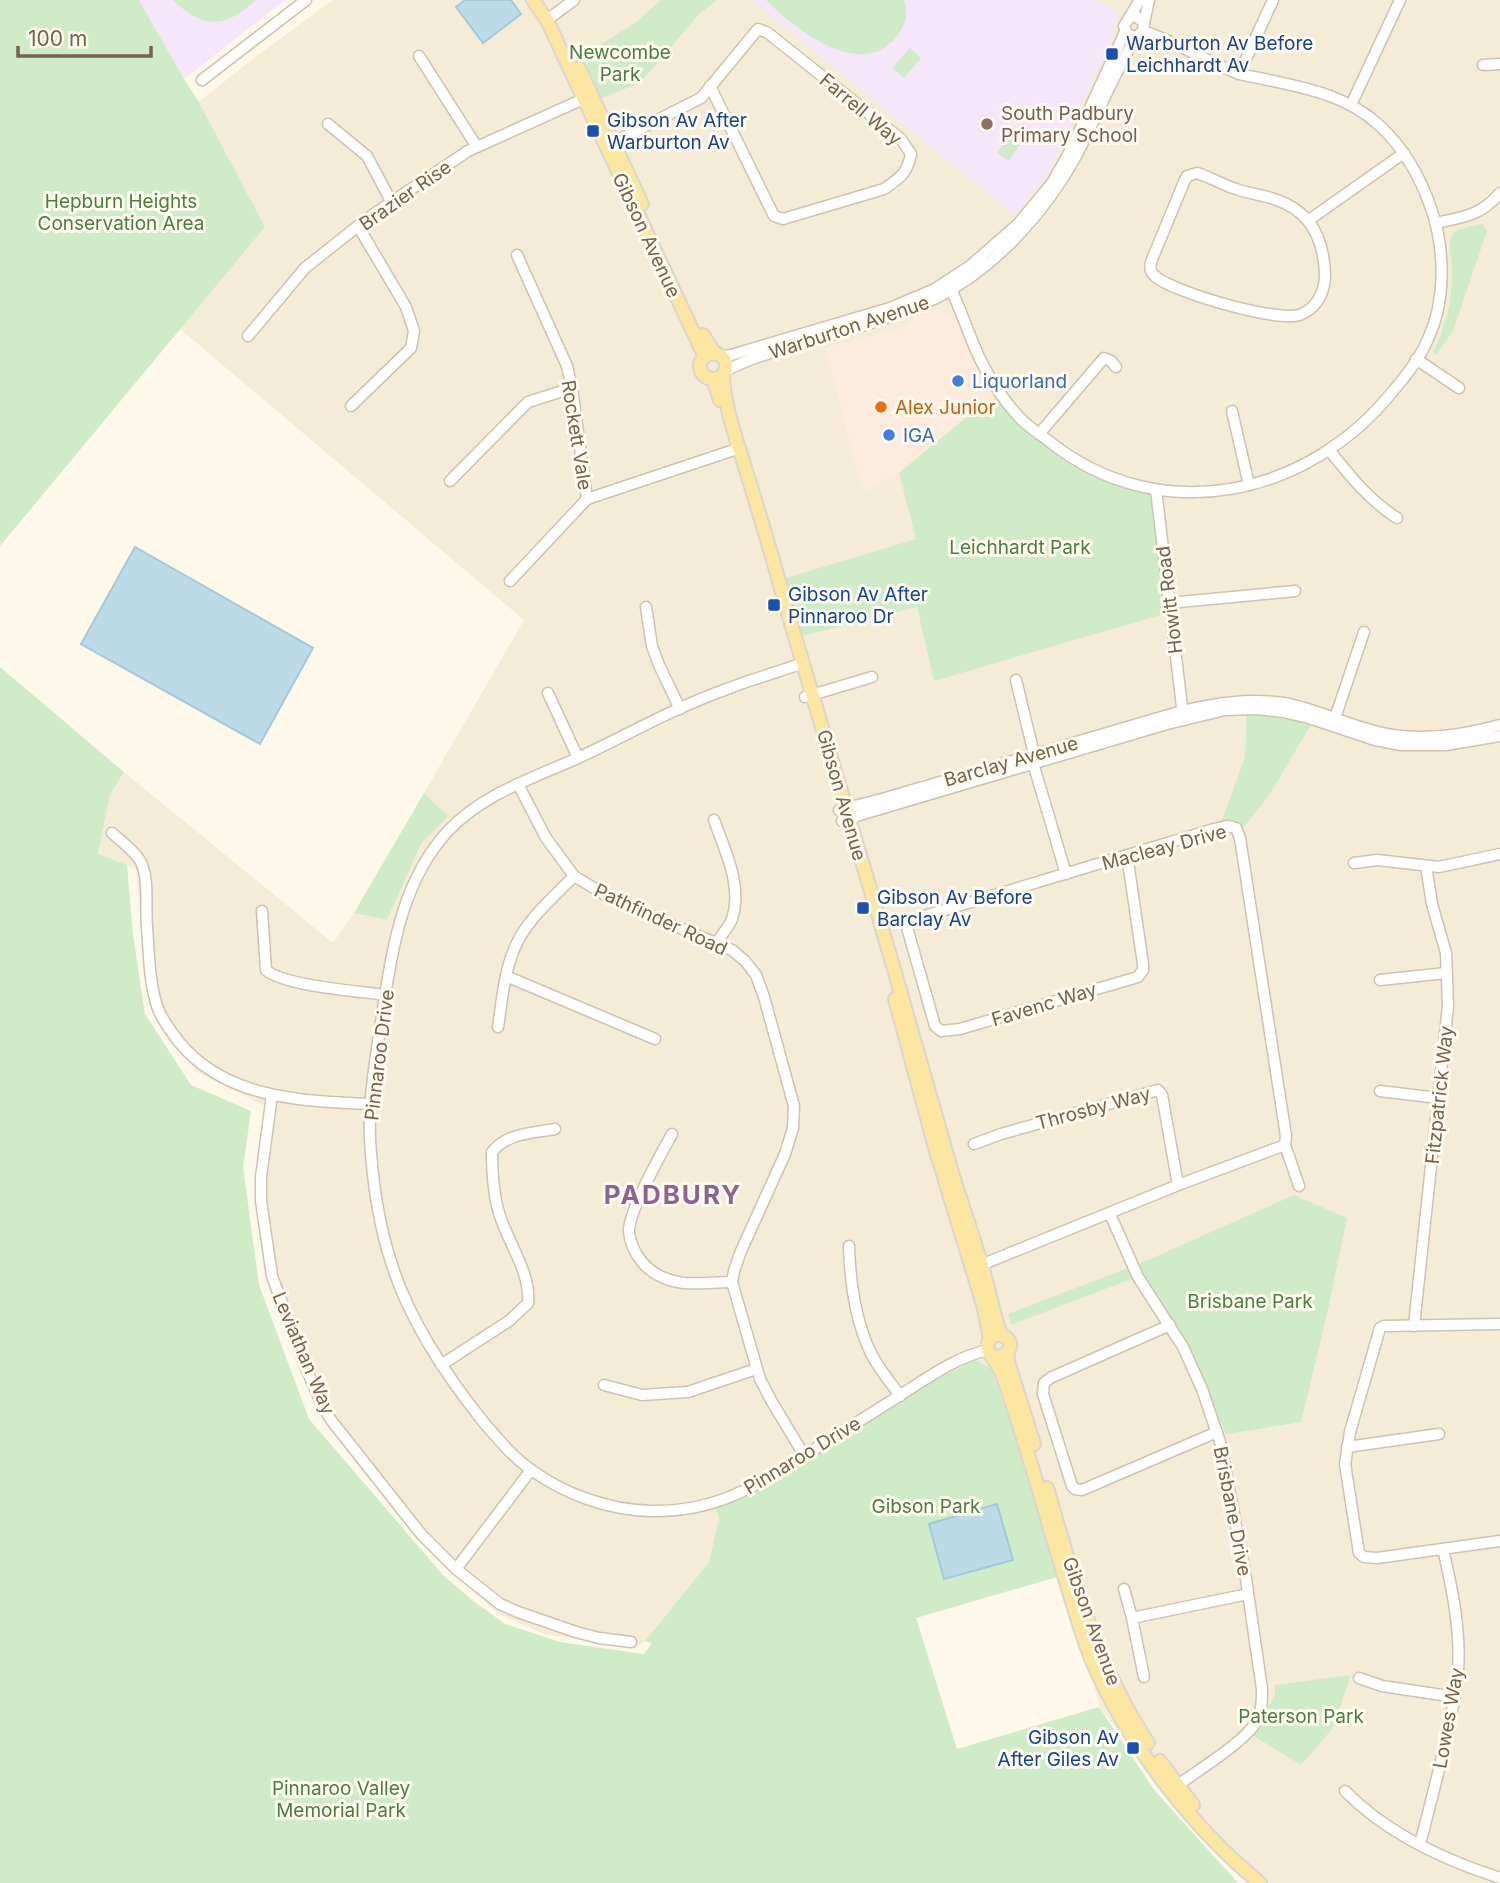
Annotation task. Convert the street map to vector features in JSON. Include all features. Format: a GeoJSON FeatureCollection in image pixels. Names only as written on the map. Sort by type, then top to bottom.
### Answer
{"type":"FeatureCollection","features":[{"type":"Feature","properties":{"kind":"main road","name":"Gibson Avenue"},"geometry":{"type":"LineString","coordinates":[[533,0],[550,18]]}},
{"type":"Feature","properties":{"kind":"main road","name":"Gibson Avenue"},"geometry":{"type":"LineString","coordinates":[[543,0],[714,356]]}},
{"type":"Feature","properties":{"kind":"main road"},"geometry":{"type":"LineString","coordinates":[[714,356],[725,362],[720,375],[705,376],[701,369],[702,361],[714,356]]}},
{"type":"Feature","properties":{"kind":"main road","name":"Gibson Avenue"},"geometry":{"type":"LineString","coordinates":[[720,375],[719,394],[844,815],[935,1148],[977,1267],[984,1308],[1000,1370],[1092,1659],[1111,1699],[1145,1754],[1226,1841],[1272,1883]]}},
{"type":"Feature","properties":{"kind":"main road","name":"Gibson Avenue"},"geometry":{"type":"LineString","coordinates":[[993,1345],[1010,1342],[1010,1350],[1007,1353],[1009,1365],[1066,1554],[1099,1651],[1119,1694],[1175,1788],[1221,1848],[1260,1883]]}},
{"type":"Feature","properties":{"kind":"main road"},"geometry":{"type":"LineString","coordinates":[[993,1345],[1001,1357],[1007,1353]]}},
{"type":"Feature","properties":{"kind":"street"},"geometry":{"type":"LineString","coordinates":[[202,80],[306,0]]}},
{"type":"Feature","properties":{"kind":"street"},"geometry":{"type":"LineString","coordinates":[[550,18],[574,0]]}},
{"type":"Feature","properties":{"kind":"street"},"geometry":{"type":"LineString","coordinates":[[1140,0],[1125,23],[1125,32],[1130,36],[1141,30]]}},
{"type":"Feature","properties":{"kind":"street","name":"Warburton Avenue"},"geometry":{"type":"LineString","coordinates":[[714,356],[732,355],[890,309],[949,286],[979,269],[1017,236],[1052,195],[1077,155],[1115,73],[1141,30],[1150,0]]}},
{"type":"Feature","properties":{"kind":"street"},"geometry":{"type":"LineString","coordinates":[[1239,74],[1273,0]]}},
{"type":"Feature","properties":{"kind":"street"},"geometry":{"type":"LineString","coordinates":[[1351,104],[1400,0]]}},
{"type":"Feature","properties":{"kind":"street"},"geometry":{"type":"LineString","coordinates":[[949,286],[980,359],[993,382],[1020,418],[1070,459],[1130,484],[1156,490],[1221,491],[1273,478],[1304,466],[1330,451],[1368,421],[1403,380],[1428,341],[1436,317],[1442,278],[1436,223],[1419,179],[1404,153],[1378,124],[1351,104],[1321,92],[1239,74],[1141,30],[1137,17],[1131,17]]}},
{"type":"Feature","properties":{"kind":"street","name":"Farrell Way"},"geometry":{"type":"LineString","coordinates":[[758,29],[768,33],[901,139],[911,154],[908,169],[884,189],[783,219],[774,216],[710,86],[758,29]]}},
{"type":"Feature","properties":{"kind":"street","name":"Warburton Avenue"},"geometry":{"type":"LineString","coordinates":[[720,375],[751,359],[888,317],[937,298],[1029,213],[1052,183],[1069,153],[1125,32]]}},
{"type":"Feature","properties":{"kind":"street"},"geometry":{"type":"LineString","coordinates":[[419,56],[477,147]]}},
{"type":"Feature","properties":{"kind":"street"},"geometry":{"type":"LineString","coordinates":[[1483,65],[1500,64]]}},
{"type":"Feature","properties":{"kind":"street"},"geometry":{"type":"LineString","coordinates":[[610,144],[701,98],[710,86]]}},
{"type":"Feature","properties":{"kind":"street","name":"Brazier Rise"},"geometry":{"type":"LineString","coordinates":[[248,336],[305,268],[358,226],[468,151],[588,97]]}},
{"type":"Feature","properties":{"kind":"street"},"geometry":{"type":"LineString","coordinates":[[328,124],[367,156],[392,203]]}},
{"type":"Feature","properties":{"kind":"street"},"geometry":{"type":"LineString","coordinates":[[1309,220],[1404,153]]}},
{"type":"Feature","properties":{"kind":"street"},"geometry":{"type":"LineString","coordinates":[[1192,174],[1201,174],[1234,188],[1285,203],[1309,220],[1319,241],[1325,278],[1319,299],[1313,307],[1300,315],[1277,316],[1202,299],[1156,278],[1150,270],[1185,178],[1192,174]]}},
{"type":"Feature","properties":{"kind":"street"},"geometry":{"type":"LineString","coordinates":[[1436,223],[1477,213],[1500,193]]}},
{"type":"Feature","properties":{"kind":"street"},"geometry":{"type":"LineString","coordinates":[[351,406],[411,348],[414,331],[406,307],[358,226]]}},
{"type":"Feature","properties":{"kind":"street","name":"Rockett Vale"},"geometry":{"type":"LineString","coordinates":[[517,255],[567,366],[587,499]]}},
{"type":"Feature","properties":{"kind":"street"},"geometry":{"type":"LineString","coordinates":[[1039,434],[1104,358],[1116,367]]}},
{"type":"Feature","properties":{"kind":"street"},"geometry":{"type":"LineString","coordinates":[[1416,359],[1460,388]]}},
{"type":"Feature","properties":{"kind":"street"},"geometry":{"type":"LineString","coordinates":[[450,481],[528,402],[572,388]]}},
{"type":"Feature","properties":{"kind":"street"},"geometry":{"type":"LineString","coordinates":[[1232,411],[1249,485]]}},
{"type":"Feature","properties":{"kind":"street"},"geometry":{"type":"LineString","coordinates":[[510,581],[587,499],[737,449]]}},
{"type":"Feature","properties":{"kind":"street"},"geometry":{"type":"LineString","coordinates":[[1330,451],[1360,488],[1397,518]]}},
{"type":"Feature","properties":{"kind":"street","name":"Howitt Road"},"geometry":{"type":"LineString","coordinates":[[1156,490],[1182,715]]}},
{"type":"Feature","properties":{"kind":"street"},"geometry":{"type":"LineString","coordinates":[[1169,603],[1295,591]]}},
{"type":"Feature","properties":{"kind":"street"},"geometry":{"type":"LineString","coordinates":[[646,607],[652,646],[680,709]]}},
{"type":"Feature","properties":{"kind":"street"},"geometry":{"type":"LineString","coordinates":[[1334,722],[1364,632]]}},
{"type":"Feature","properties":{"kind":"street","name":"Pinnaroo Drive"},"geometry":{"type":"LineString","coordinates":[[800,665],[726,689],[518,784],[473,809],[448,831],[424,862],[401,912],[385,995],[370,1104],[370,1149],[374,1187],[391,1264],[441,1365],[466,1400],[517,1458],[552,1484],[574,1495],[645,1511],[691,1508],[731,1497],[775,1474],[943,1368],[993,1345]]}},
{"type":"Feature","properties":{"kind":"street"},"geometry":{"type":"LineString","coordinates":[[809,696],[872,677]]}},
{"type":"Feature","properties":{"kind":"street"},"geometry":{"type":"LineString","coordinates":[[1016,680],[1033,759],[1066,874]]}},
{"type":"Feature","properties":{"kind":"street"},"geometry":{"type":"LineString","coordinates":[[548,693],[578,758]]}},
{"type":"Feature","properties":{"kind":"street","name":"Barclay Avenue"},"geometry":{"type":"LineString","coordinates":[[844,815],[882,799],[1033,759],[1218,703],[1254,701],[1286,704],[1375,740],[1401,745],[1438,745],[1500,736]]}},
{"type":"Feature","properties":{"kind":"street","name":"Barclay Avenue"},"geometry":{"type":"LineString","coordinates":[[1334,722],[1381,734],[1421,738],[1500,725]]}},
{"type":"Feature","properties":{"kind":"street","name":"Pathfinder Road"},"geometry":{"type":"LineString","coordinates":[[518,784],[546,838],[574,876],[622,904],[732,950],[756,975],[794,1106],[793,1128],[785,1154],[741,1251],[732,1282]]}},
{"type":"Feature","properties":{"kind":"street"},"geometry":{"type":"LineString","coordinates":[[714,820],[734,876],[732,919],[716,943]]}},
{"type":"Feature","properties":{"kind":"street","name":"Macleay Drive"},"geometry":{"type":"LineString","coordinates":[[906,924],[908,921],[1219,828],[1236,828],[1240,838],[1271,1031],[1285,1145],[1299,1186]]}},
{"type":"Feature","properties":{"kind":"street"},"geometry":{"type":"LineString","coordinates":[[112,833],[140,860],[145,872],[146,923],[153,992],[158,1010],[186,1051],[202,1065],[237,1084],[272,1095],[370,1104]]}},
{"type":"Feature","properties":{"kind":"street"},"geometry":{"type":"LineString","coordinates":[[1354,863],[1377,860],[1439,867],[1500,854]]}},
{"type":"Feature","properties":{"kind":"street","name":"Favenc Way"},"geometry":{"type":"LineString","coordinates":[[906,924],[935,1026],[941,1031],[960,1029],[1138,976],[1143,970],[1143,964],[1127,855]]}},
{"type":"Feature","properties":{"kind":"street","name":"Fitzpatrick Way"},"geometry":{"type":"LineString","coordinates":[[1414,1326],[1448,1006],[1446,953],[1432,904],[1426,866]]}},
{"type":"Feature","properties":{"kind":"street"},"geometry":{"type":"LineString","coordinates":[[498,1027],[506,976],[515,946],[525,929],[574,876]]}},
{"type":"Feature","properties":{"kind":"street"},"geometry":{"type":"LineString","coordinates":[[262,911],[266,970],[273,976],[295,982],[385,995]]}},
{"type":"Feature","properties":{"kind":"street"},"geometry":{"type":"LineString","coordinates":[[1380,980],[1446,973]]}},
{"type":"Feature","properties":{"kind":"street"},"geometry":{"type":"LineString","coordinates":[[506,976],[655,1039]]}},
{"type":"Feature","properties":{"kind":"street","name":"Throsby Way"},"geometry":{"type":"LineString","coordinates":[[974,1144],[1158,1090],[1164,1104],[1178,1185]]}},
{"type":"Feature","properties":{"kind":"street"},"geometry":{"type":"LineString","coordinates":[[1380,1091],[1438,1098]]}},
{"type":"Feature","properties":{"kind":"street","name":"Leviathan Way"},"geometry":{"type":"LineString","coordinates":[[272,1095],[261,1177],[261,1200],[272,1276],[312,1381],[331,1420],[421,1534],[456,1569],[500,1604],[576,1632],[631,1642]]}},
{"type":"Feature","properties":{"kind":"street"},"geometry":{"type":"LineString","coordinates":[[441,1365],[509,1321],[528,1303],[529,1293],[525,1278],[500,1217],[495,1197],[492,1152],[499,1143],[508,1138],[555,1129]]}},
{"type":"Feature","properties":{"kind":"street"},"geometry":{"type":"LineString","coordinates":[[671,1134],[632,1215],[629,1231],[632,1246],[648,1269],[662,1277],[683,1283],[732,1282],[756,1369],[772,1402],[804,1455]]}},
{"type":"Feature","properties":{"kind":"street"},"geometry":{"type":"LineString","coordinates":[[977,1267],[1178,1185],[1285,1145]]}},
{"type":"Feature","properties":{"kind":"street","name":"Brisbane Drive"},"geometry":{"type":"LineString","coordinates":[[1110,1214],[1138,1277],[1183,1347],[1217,1432],[1248,1594],[1262,1689],[1263,1703],[1258,1720],[1248,1733],[1175,1788]]}},
{"type":"Feature","properties":{"kind":"street"},"geometry":{"type":"LineString","coordinates":[[849,1246],[857,1309],[865,1339],[870,1352],[900,1396]]}},
{"type":"Feature","properties":{"kind":"street"},"geometry":{"type":"LineString","coordinates":[[1500,1324],[1380,1328],[1356,1408],[1345,1464],[1361,1555],[1370,1559],[1500,1541]]}},
{"type":"Feature","properties":{"kind":"street"},"geometry":{"type":"LineString","coordinates":[[1170,1325],[1044,1383],[1043,1394],[1072,1486],[1082,1490],[1217,1432]]}},
{"type":"Feature","properties":{"kind":"street"},"geometry":{"type":"LineString","coordinates":[[604,1385],[642,1395],[688,1392],[756,1369]]}},
{"type":"Feature","properties":{"kind":"street"},"geometry":{"type":"LineString","coordinates":[[1347,1447],[1439,1434]]}},
{"type":"Feature","properties":{"kind":"street"},"geometry":{"type":"LineString","coordinates":[[456,1569],[531,1470]]}},
{"type":"Feature","properties":{"kind":"street","name":"Lowes Way"},"geometry":{"type":"LineString","coordinates":[[1420,1844],[1438,1776],[1458,1671],[1459,1646],[1452,1588],[1443,1549]]}},
{"type":"Feature","properties":{"kind":"street"},"geometry":{"type":"LineString","coordinates":[[1124,1589],[1144,1677]]}},
{"type":"Feature","properties":{"kind":"street"},"geometry":{"type":"LineString","coordinates":[[1132,1618],[1248,1594]]}},
{"type":"Feature","properties":{"kind":"street"},"geometry":{"type":"LineString","coordinates":[[1359,1678],[1382,1686],[1455,1697]]}},
{"type":"Feature","properties":{"kind":"street"},"geometry":{"type":"LineString","coordinates":[[1345,1791],[1381,1822],[1420,1844],[1468,1868],[1500,1878]]}},
{"type":"Feature","properties":{"kind":"shaded area"},"geometry":{"type":"Polygon","coordinates":[[[139,0],[285,0],[184,79],[139,0]]]}},
{"type":"Feature","properties":{"kind":"shaded area"},"geometry":{"type":"Polygon","coordinates":[[[333,0],[1500,0],[1500,1883],[1258,1883],[1172,1798],[1100,1708],[1064,1575],[719,1518],[709,1562],[645,1641],[636,1648],[544,1634],[497,1613],[395,1513],[318,1403],[269,1289],[257,1199],[267,1107],[195,1071],[150,1001],[136,869],[98,854],[110,795],[124,772],[333,943],[354,913],[387,920],[421,844],[448,816],[424,793],[524,620],[180,329],[265,227],[199,102],[333,0]]]}},
{"type":"Feature","properties":{"kind":"shaded area","name":"South Padbury Primary School"},"geometry":{"type":"Polygon","coordinates":[[[752,0],[1093,0],[1118,11],[1111,42],[1045,179],[1014,215],[752,0]]]}},
{"type":"Feature","properties":{"kind":"shaded area"},"geometry":{"type":"Polygon","coordinates":[[[935,308],[952,316],[1003,396],[984,403],[899,473],[863,492],[825,348],[881,332],[886,333],[935,308]]]}},
{"type":"Feature","properties":{"kind":"green space","name":"Hepburn Heights Conservation Area"},"geometry":{"type":"Polygon","coordinates":[[[0,0],[139,0],[199,102],[265,227],[0,546],[0,0]]]}},
{"type":"Feature","properties":{"kind":"green space"},"geometry":{"type":"Polygon","coordinates":[[[173,0],[256,0],[235,16],[215,22],[194,17],[173,0]]]}},
{"type":"Feature","properties":{"kind":"green space","name":"Newcombe Park"},"geometry":{"type":"Polygon","coordinates":[[[661,0],[717,0],[698,15],[640,83],[602,98],[595,87],[584,55],[635,23],[661,0]]]}},
{"type":"Feature","properties":{"kind":"green space"},"geometry":{"type":"Polygon","coordinates":[[[766,0],[904,0],[906,14],[900,32],[882,49],[866,54],[848,53],[811,37],[766,0]]]}},
{"type":"Feature","properties":{"kind":"green space"},"geometry":{"type":"Polygon","coordinates":[[[910,48],[921,58],[904,78],[892,68],[910,48]]]}},
{"type":"Feature","properties":{"kind":"green space"},"geometry":{"type":"Polygon","coordinates":[[[1010,133],[1022,141],[1009,161],[997,153],[1010,133]]]}},
{"type":"Feature","properties":{"kind":"green space"},"geometry":{"type":"Polygon","coordinates":[[[1482,224],[1487,231],[1453,331],[1436,355],[1433,353],[1442,333],[1450,301],[1452,235],[1482,224]]]}},
{"type":"Feature","properties":{"kind":"green space","name":"Leichhardt Park"},"geometry":{"type":"Polygon","coordinates":[[[1003,396],[1020,418],[1097,471],[1156,490],[1164,614],[934,681],[917,607],[802,636],[786,578],[916,539],[899,473],[984,403],[1003,396]]]}},
{"type":"Feature","properties":{"kind":"green space"},"geometry":{"type":"Polygon","coordinates":[[[0,667],[124,772],[110,795],[98,854],[127,865],[133,935],[145,1014],[191,1085],[251,1111],[243,1167],[259,1285],[309,1419],[443,1575],[505,1624],[560,1642],[644,1654],[652,1643],[645,1641],[709,1562],[719,1518],[716,1510],[876,1412],[975,1360],[991,1368],[1064,1575],[916,1618],[957,1749],[1099,1707],[1155,1791],[1238,1883],[0,1883],[0,667]]]}},
{"type":"Feature","properties":{"kind":"green space"},"geometry":{"type":"Polygon","coordinates":[[[1247,710],[1312,723],[1268,797],[1242,829],[1219,828],[1245,757],[1247,710]]]}},
{"type":"Feature","properties":{"kind":"green space"},"geometry":{"type":"Polygon","coordinates":[[[424,793],[448,816],[421,844],[387,920],[354,913],[424,793]]]}},
{"type":"Feature","properties":{"kind":"green space","name":"Brisbane Park"},"geometry":{"type":"Polygon","coordinates":[[[1294,1195],[1347,1218],[1301,1422],[1226,1434],[1187,1347],[1150,1297],[1139,1264],[1294,1195]]]}},
{"type":"Feature","properties":{"kind":"green space"},"geometry":{"type":"Polygon","coordinates":[[[1130,1267],[1134,1278],[1011,1325],[1008,1314],[1130,1267]]]}},
{"type":"Feature","properties":{"kind":"green space","name":"Paterson Park"},"geometry":{"type":"Polygon","coordinates":[[[1351,1675],[1333,1728],[1301,1765],[1252,1735],[1275,1695],[1275,1685],[1351,1675]]]}},
{"type":"Feature","properties":{"kind":"water"},"geometry":{"type":"Polygon","coordinates":[[[465,0],[511,0],[521,14],[483,43],[456,7],[465,0]]]}},
{"type":"Feature","properties":{"kind":"water"},"geometry":{"type":"Polygon","coordinates":[[[135,547],[313,648],[260,744],[81,644],[135,547]]]}},
{"type":"Feature","properties":{"kind":"water"},"geometry":{"type":"Polygon","coordinates":[[[997,1504],[1013,1560],[944,1579],[929,1524],[997,1504]]]}},
{"type":"Feature","properties":{"kind":"place","name":"Warburton Av Before Leichhardt Av"},"geometry":{"type":"Point","coordinates":[1112,54]}},
{"type":"Feature","properties":{"kind":"place","name":"South Padbury Primary School"},"geometry":{"type":"Point","coordinates":[987,124]}},
{"type":"Feature","properties":{"kind":"place","name":"Gibson Av After Warburton Av"},"geometry":{"type":"Point","coordinates":[593,131]}},
{"type":"Feature","properties":{"kind":"place","name":"Liquorland"},"geometry":{"type":"Point","coordinates":[958,381]}},
{"type":"Feature","properties":{"kind":"place","name":"Alex Junior"},"geometry":{"type":"Point","coordinates":[881,407]}},
{"type":"Feature","properties":{"kind":"place","name":"IGA"},"geometry":{"type":"Point","coordinates":[889,435]}},
{"type":"Feature","properties":{"kind":"place","name":"Gibson Av After Pinnaroo Dr"},"geometry":{"type":"Point","coordinates":[774,605]}},
{"type":"Feature","properties":{"kind":"place","name":"Gibson Av Before Barclay Av"},"geometry":{"type":"Point","coordinates":[863,908]}},
{"type":"Feature","properties":{"kind":"place","name":"Gibson Av After Giles Av"},"geometry":{"type":"Point","coordinates":[1133,1748]}},
{"type":"Feature","properties":{"kind":"district","name":"PADBURY"},"geometry":{"type":"Point","coordinates":[673,1195]}},
{"type":"Feature","properties":{"kind":"park label","name":"Gibson Park"},"geometry":{"type":"Point","coordinates":[926,1506]}},
{"type":"Feature","properties":{"kind":"park label","name":"Pinnaroo Valley Memorial Park"},"geometry":{"type":"Point","coordinates":[341,1799]}}]}
